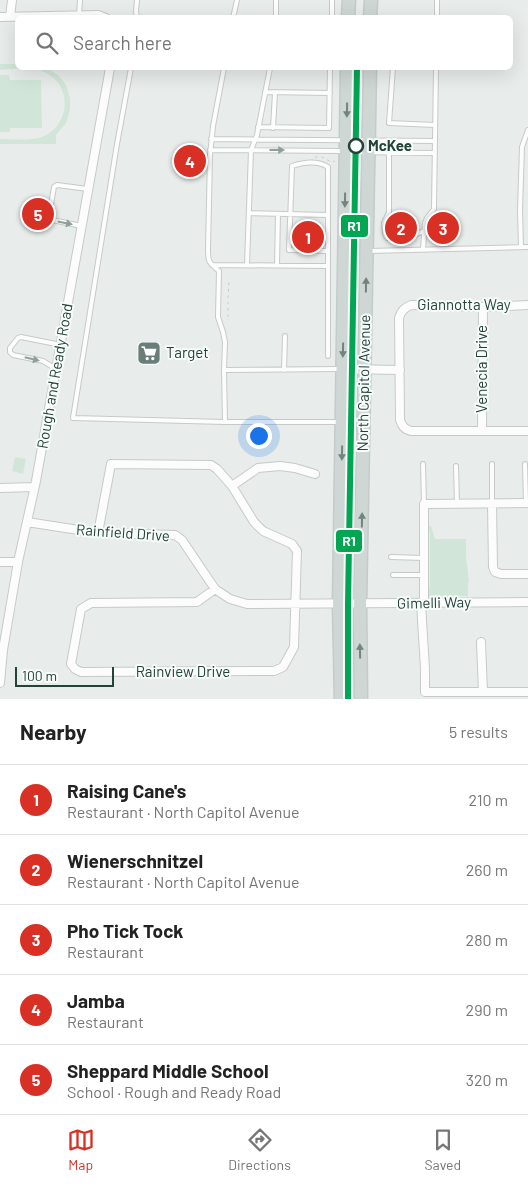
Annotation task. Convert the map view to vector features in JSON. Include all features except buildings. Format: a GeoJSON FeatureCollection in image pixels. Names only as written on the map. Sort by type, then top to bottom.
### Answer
{"type":"FeatureCollection","features":[{"type":"Feature","properties":{"kind":"main road"},"geometry":{"type":"LineString","coordinates":[[348,15],[349,0]]}},
{"type":"Feature","properties":{"kind":"main road"},"geometry":{"type":"LineString","coordinates":[[370,15],[371,0]]}},
{"type":"Feature","properties":{"kind":"main road","name":"North Capitol Avenue"},"geometry":{"type":"LineString","coordinates":[[341,699],[343,150],[347,70]]}},
{"type":"Feature","properties":{"kind":"main road","name":"North Capitol Avenue"},"geometry":{"type":"LineString","coordinates":[[361,699],[360,604],[370,70]]}},
{"type":"Feature","properties":{"kind":"street"},"geometry":{"type":"LineString","coordinates":[[10,17],[12,0]]}},
{"type":"Feature","properties":{"kind":"street"},"geometry":{"type":"LineString","coordinates":[[0,17],[15,17]]}},
{"type":"Feature","properties":{"kind":"street","name":"Rough and Ready Road"},"geometry":{"type":"LineString","coordinates":[[0,683],[1,649],[61,345],[110,70]]}},
{"type":"Feature","properties":{"kind":"street","name":"Giannotta Way"},"geometry":{"type":"LineString","coordinates":[[528,305],[483,307],[411,305],[405,307],[399,318],[400,420],[406,429],[528,431]]}},
{"type":"Feature","properties":{"kind":"street","name":"Venecia Drive"},"geometry":{"type":"LineString","coordinates":[[482,431],[483,307]]}},
{"type":"Feature","properties":{"kind":"street"},"geometry":{"type":"LineString","coordinates":[[342,369],[400,370]]}},
{"type":"Feature","properties":{"kind":"street"},"geometry":{"type":"LineString","coordinates":[[98,533],[111,464],[210,465],[218,469],[232,486],[254,522],[263,531],[292,544],[297,551],[296,603]]}},
{"type":"Feature","properties":{"kind":"street"},"geometry":{"type":"LineString","coordinates":[[232,486],[258,468],[280,466],[315,474]]}},
{"type":"Feature","properties":{"kind":"street"},"geometry":{"type":"LineString","coordinates":[[0,488],[34,487]]}},
{"type":"Feature","properties":{"kind":"street"},"geometry":{"type":"LineString","coordinates":[[492,503],[493,567],[495,572],[501,574],[528,574]]}},
{"type":"Feature","properties":{"kind":"street"},"geometry":{"type":"LineString","coordinates":[[527,503],[424,504],[423,603],[425,692],[528,692]]}},
{"type":"Feature","properties":{"kind":"street","name":"Rainfield Drive"},"geometry":{"type":"LineString","coordinates":[[27,522],[98,533],[174,535],[182,540],[215,589],[230,599],[247,604],[340,604]]}},
{"type":"Feature","properties":{"kind":"street"},"geometry":{"type":"LineString","coordinates":[[0,562],[18,562]]}},
{"type":"Feature","properties":{"kind":"street","name":"Rainview Drive"},"geometry":{"type":"LineString","coordinates":[[215,589],[197,602],[91,603],[81,609],[71,664],[81,672],[274,671],[283,667],[294,647],[296,603]]}},
{"type":"Feature","properties":{"kind":"street","name":"Gimelli Way"},"geometry":{"type":"LineString","coordinates":[[340,604],[528,602]]}},
{"type":"Feature","properties":{"kind":"street"},"geometry":{"type":"LineString","coordinates":[[481,642],[483,692]]}},
{"type":"Feature","properties":{"kind":"lane"},"geometry":{"type":"LineString","coordinates":[[79,15],[80,0]]}},
{"type":"Feature","properties":{"kind":"lane"},"geometry":{"type":"LineString","coordinates":[[137,0],[137,15]]}},
{"type":"Feature","properties":{"kind":"lane"},"geometry":{"type":"LineString","coordinates":[[234,15],[237,0]]}},
{"type":"Feature","properties":{"kind":"lane"},"geometry":{"type":"LineString","coordinates":[[276,0],[276,15]]}},
{"type":"Feature","properties":{"kind":"lane"},"geometry":{"type":"LineString","coordinates":[[332,0],[332,15]]}},
{"type":"Feature","properties":{"kind":"lane"},"geometry":{"type":"LineString","coordinates":[[437,0],[437,15]]}},
{"type":"Feature","properties":{"kind":"lane"},"geometry":{"type":"LineString","coordinates":[[131,70],[73,418],[225,422],[342,422]]}},
{"type":"Feature","properties":{"kind":"lane"},"geometry":{"type":"LineString","coordinates":[[224,70],[210,150],[208,260],[218,271],[218,317],[225,342],[225,422]]}},
{"type":"Feature","properties":{"kind":"lane"},"geometry":{"type":"LineString","coordinates":[[247,265],[250,150],[255,140],[270,70]]}},
{"type":"Feature","properties":{"kind":"lane"},"geometry":{"type":"LineString","coordinates":[[258,127],[329,128],[330,70]]}},
{"type":"Feature","properties":{"kind":"lane"},"geometry":{"type":"LineString","coordinates":[[393,70],[389,123],[435,125]]}},
{"type":"Feature","properties":{"kind":"lane"},"geometry":{"type":"LineString","coordinates":[[423,249],[424,223],[434,209],[436,70]]}},
{"type":"Feature","properties":{"kind":"lane"},"geometry":{"type":"LineString","coordinates":[[265,92],[330,93]]}},
{"type":"Feature","properties":{"kind":"lane"},"geometry":{"type":"LineString","coordinates":[[273,128],[275,93]]}},
{"type":"Feature","properties":{"kind":"lane"},"geometry":{"type":"LineString","coordinates":[[521,247],[522,147],[528,130]]}},
{"type":"Feature","properties":{"kind":"lane"},"geometry":{"type":"LineString","coordinates":[[211,139],[255,140],[343,150],[369,146],[389,152],[435,153]]}},
{"type":"Feature","properties":{"kind":"lane"},"geometry":{"type":"LineString","coordinates":[[210,150],[343,150],[435,141]]}},
{"type":"Feature","properties":{"kind":"lane"},"geometry":{"type":"LineString","coordinates":[[389,152],[390,212],[384,223],[385,234],[387,238],[404,239],[424,230]]}},
{"type":"Feature","properties":{"kind":"lane"},"geometry":{"type":"LineString","coordinates":[[328,251],[289,250],[292,166],[303,162],[322,163],[328,168],[328,199],[328,215],[328,251],[328,356]]}},
{"type":"Feature","properties":{"kind":"lane"},"geometry":{"type":"LineString","coordinates":[[82,226],[52,220],[49,216],[52,197],[54,187],[57,185],[88,189]]}},
{"type":"Feature","properties":{"kind":"lane"},"geometry":{"type":"LineString","coordinates":[[249,213],[328,215]]}},
{"type":"Feature","properties":{"kind":"lane"},"geometry":{"type":"LineString","coordinates":[[277,266],[278,214]]}},
{"type":"Feature","properties":{"kind":"lane"},"geometry":{"type":"LineString","coordinates":[[367,251],[528,247]]}},
{"type":"Feature","properties":{"kind":"lane"},"geometry":{"type":"LineString","coordinates":[[212,265],[328,266]]}},
{"type":"Feature","properties":{"kind":"lane"},"geometry":{"type":"LineString","coordinates":[[284,370],[285,336]]}},
{"type":"Feature","properties":{"kind":"lane"},"geometry":{"type":"LineString","coordinates":[[56,369],[43,361],[13,354],[10,352],[10,348],[18,338],[61,345]]}},
{"type":"Feature","properties":{"kind":"lane"},"geometry":{"type":"LineString","coordinates":[[224,370],[342,369]]}},
{"type":"Feature","properties":{"kind":"lane"},"geometry":{"type":"LineString","coordinates":[[424,464],[424,504]]}},
{"type":"Feature","properties":{"kind":"lane"},"geometry":{"type":"LineString","coordinates":[[492,464],[492,503]]}},
{"type":"Feature","properties":{"kind":"lane"},"geometry":{"type":"LineString","coordinates":[[525,464],[527,503]]}},
{"type":"Feature","properties":{"kind":"lane"},"geometry":{"type":"LineString","coordinates":[[456,466],[457,504]]}},
{"type":"Feature","properties":{"kind":"lane"},"geometry":{"type":"LineString","coordinates":[[391,557],[424,558]]}},
{"type":"Feature","properties":{"kind":"lane"},"geometry":{"type":"LineString","coordinates":[[393,575],[424,576]]}},
{"type":"Feature","properties":{"kind":"path"},"geometry":{"type":"LineString","coordinates":[[312,157],[322,157],[331,162],[343,150]]}},
{"type":"Feature","properties":{"kind":"path"},"geometry":{"type":"LineString","coordinates":[[228,298],[229,280]]}},
{"type":"Feature","properties":{"kind":"path"},"geometry":{"type":"LineString","coordinates":[[228,302],[228,317]]}},
{"type":"Feature","properties":{"kind":"green space"},"geometry":{"type":"Polygon","coordinates":[[[0,64],[15,64],[15,69],[0,70],[0,64]]]}},
{"type":"Feature","properties":{"kind":"green space"},"geometry":{"type":"Polygon","coordinates":[[[35,70],[50,70],[59,76],[66,85],[70,98],[70,110],[66,123],[56,135],[56,144],[0,144],[0,139],[21,140],[42,137],[51,132],[58,124],[65,106],[64,96],[61,87],[55,79],[41,71],[35,70]]]}},
{"type":"Feature","properties":{"kind":"green space"},"geometry":{"type":"Polygon","coordinates":[[[0,75],[9,75],[10,80],[41,80],[42,128],[10,128],[10,132],[0,132],[0,75]]]}},
{"type":"Feature","properties":{"kind":"green space"},"geometry":{"type":"Polygon","coordinates":[[[15,457],[26,459],[23,474],[12,471],[15,457]]]}},
{"type":"Feature","properties":{"kind":"green space"},"geometry":{"type":"Polygon","coordinates":[[[427,526],[431,526],[435,539],[466,539],[468,596],[427,597],[427,590],[430,587],[430,531],[427,529],[427,526]]]}},
{"type":"Feature","properties":{"kind":"transit line","name":"R1"},"geometry":{"type":"LineString","coordinates":[[348,699],[357,70]]}},
{"type":"Feature","properties":{"kind":"place","name":"McKee"},"geometry":{"type":"Point","coordinates":[356,146]}},
{"type":"Feature","properties":{"kind":"place","name":"Jamba"},"geometry":{"type":"Point","coordinates":[190,161]}},
{"type":"Feature","properties":{"kind":"place","name":"Sheppard Middle School"},"geometry":{"type":"Point","coordinates":[38,214]}},
{"type":"Feature","properties":{"kind":"place","name":"Wienerschnitzel"},"geometry":{"type":"Point","coordinates":[401,228]}},
{"type":"Feature","properties":{"kind":"place","name":"Pho Tick Tock"},"geometry":{"type":"Point","coordinates":[443,228]}},
{"type":"Feature","properties":{"kind":"place","name":"Raising Cane's"},"geometry":{"type":"Point","coordinates":[308,237]}},
{"type":"Feature","properties":{"kind":"place","name":"Target"},"geometry":{"type":"Point","coordinates":[149,353]}}]}
